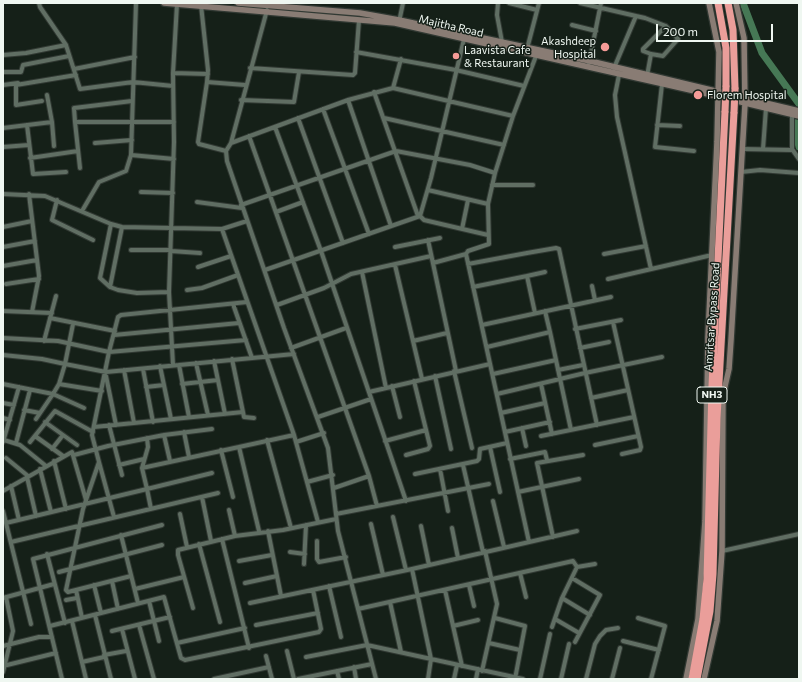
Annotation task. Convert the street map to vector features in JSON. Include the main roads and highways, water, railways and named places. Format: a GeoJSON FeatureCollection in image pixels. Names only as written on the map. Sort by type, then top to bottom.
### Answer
{"type":"FeatureCollection","features":[{"type":"Feature","properties":{"kind":"highway","name":"Amritsar Bypass Road"},"geometry":{"type":"LineString","coordinates":[[692,679],[702,627],[707,579],[714,333],[726,87],[726,48],[718,3]]}},
{"type":"Feature","properties":{"kind":"highway","name":"Amritsar Bypass Road"},"geometry":{"type":"LineString","coordinates":[[697,679],[710,611],[713,574],[718,384],[735,89],[733,30],[728,3]]}},
{"type":"Feature","properties":{"kind":"highway"},"geometry":{"type":"LineString","coordinates":[[709,324],[714,333]]}},
{"type":"Feature","properties":{"kind":"highway"},"geometry":{"type":"LineString","coordinates":[[718,384],[723,391]]}},
{"type":"Feature","properties":{"kind":"waterway"},"geometry":{"type":"LineString","coordinates":[[743,3],[762,53],[799,104]]}},
{"type":"Feature","properties":{"kind":"waterway"},"geometry":{"type":"LineString","coordinates":[[799,110],[796,133],[799,147]]}},
{"type":"Feature","properties":{"kind":"place","name":"Akashdeep Hospital"},"geometry":{"type":"Point","coordinates":[605,47]}},
{"type":"Feature","properties":{"kind":"place","name":"Laavista Cafe & Restaurant"},"geometry":{"type":"Point","coordinates":[456,56]}},
{"type":"Feature","properties":{"kind":"place","name":"Florem Hospital"},"geometry":{"type":"Point","coordinates":[698,95]}}]}
